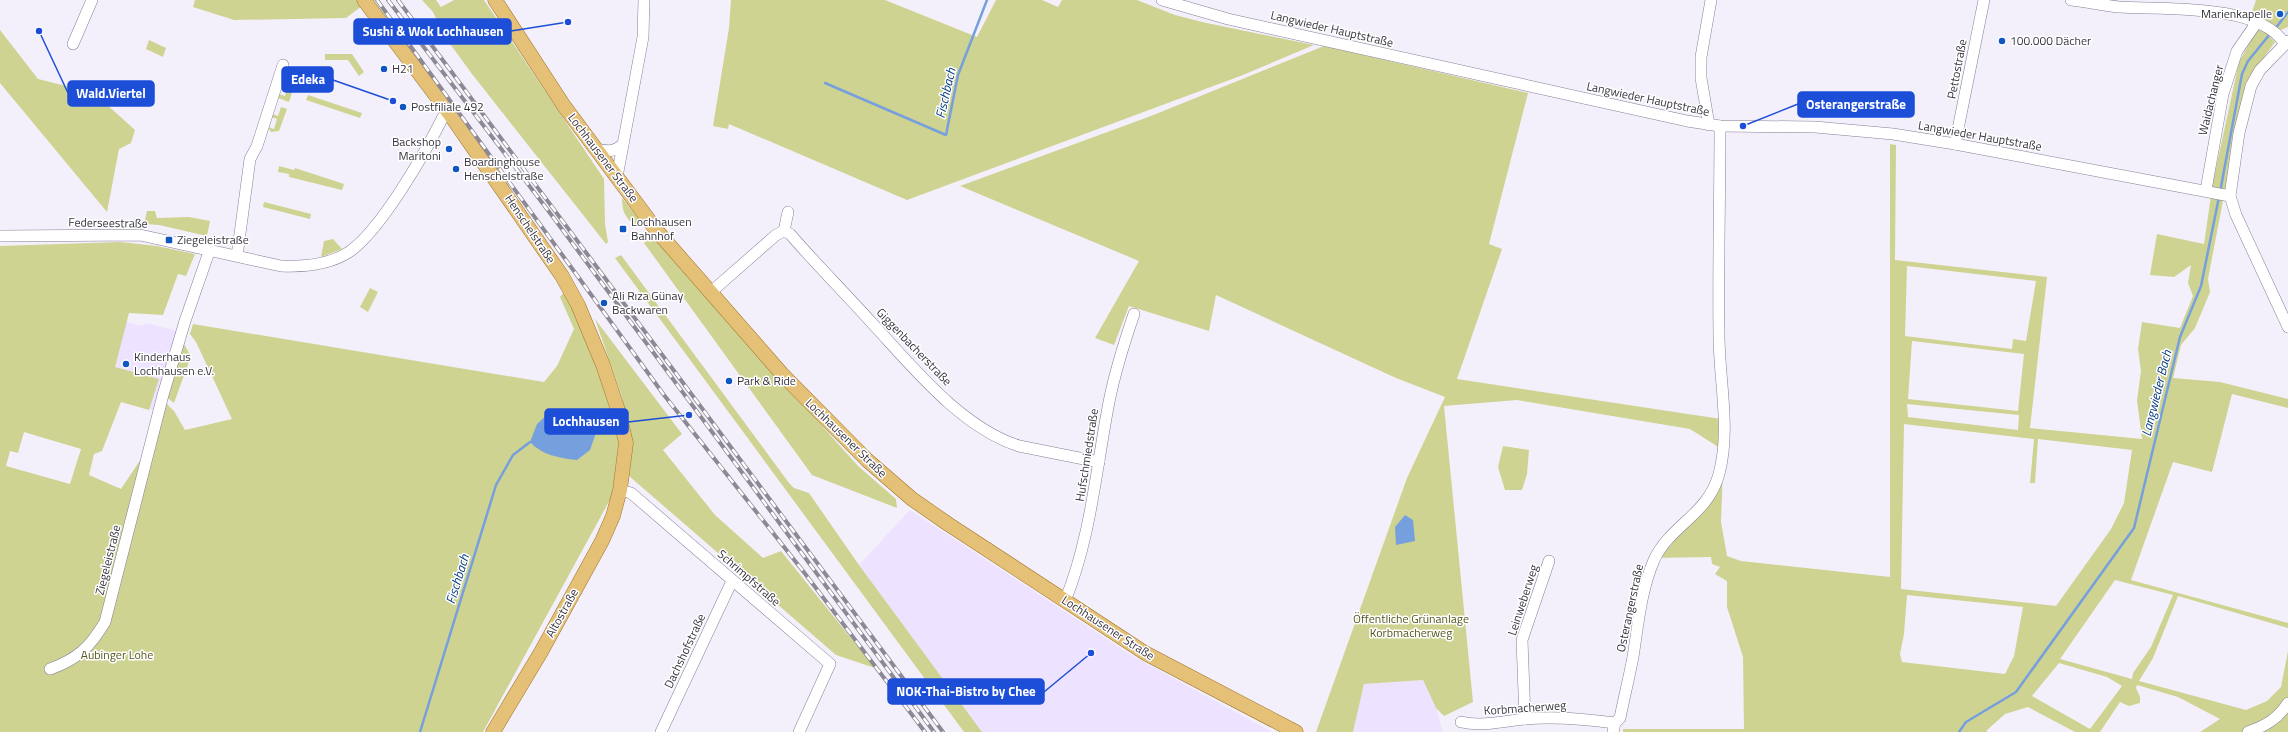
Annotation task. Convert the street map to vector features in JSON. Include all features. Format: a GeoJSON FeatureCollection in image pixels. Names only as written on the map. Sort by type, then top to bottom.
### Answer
{"type":"FeatureCollection","features":[{"type":"Feature","properties":{"kind":"main road","name":"Henschelstraße"},"geometry":{"type":"LineString","coordinates":[[364,0],[449,113],[522,216],[562,276],[578,305],[610,386],[626,443],[620,490]]}},
{"type":"Feature","properties":{"kind":"main road","name":"Lochhausener Straße"},"geometry":{"type":"LineString","coordinates":[[495,0],[533,61],[595,149],[657,231],[782,374],[842,437],[893,483],[948,524],[1145,653],[1296,732]]}},
{"type":"Feature","properties":{"kind":"main road","name":"Altostraße"},"geometry":{"type":"LineString","coordinates":[[494,732],[541,652],[602,541],[613,516],[620,490]]}},
{"type":"Feature","properties":{"kind":"street"},"geometry":{"type":"LineString","coordinates":[[73,44],[92,0]]}},
{"type":"Feature","properties":{"kind":"street"},"geometry":{"type":"LineString","coordinates":[[617,177],[631,110],[643,37],[644,0]]}},
{"type":"Feature","properties":{"kind":"street","name":"Langwieder Hauptstraße"},"geometry":{"type":"LineString","coordinates":[[1162,0],[1228,19],[1715,125],[1815,127],[1893,134],[1955,144],[2228,196]]}},
{"type":"Feature","properties":{"kind":"street","name":"Osterangerstraße"},"geometry":{"type":"LineString","coordinates":[[1614,728],[1620,718],[1644,596],[1654,560],[1663,545],[1700,509],[1710,496],[1719,475],[1723,452],[1724,419],[1719,335],[1715,125],[1701,78],[1701,58],[1711,0]]}},
{"type":"Feature","properties":{"kind":"street","name":"Pettostraße"},"geometry":{"type":"LineString","coordinates":[[1955,144],[1984,0]]}},
{"type":"Feature","properties":{"kind":"street"},"geometry":{"type":"LineString","coordinates":[[2071,0],[2119,7],[2201,10],[2262,24],[2284,41],[2260,70],[2251,86],[2239,133],[2228,196],[2288,327]]}},
{"type":"Feature","properties":{"kind":"street","name":"Waidachanger"},"geometry":{"type":"LineString","coordinates":[[2208,191],[2223,94],[2237,51],[2262,24]]}},
{"type":"Feature","properties":{"kind":"street"},"geometry":{"type":"LineString","coordinates":[[237,256],[250,159],[257,146],[283,66]]}},
{"type":"Feature","properties":{"kind":"street","name":"Federseestraße"},"geometry":{"type":"LineString","coordinates":[[0,236],[122,234],[155,237],[281,266],[297,267],[319,263],[348,253],[364,239],[394,199],[444,117],[449,113]]}},
{"type":"Feature","properties":{"kind":"street"},"geometry":{"type":"LineString","coordinates":[[595,149],[608,152],[615,150],[623,144]]}},
{"type":"Feature","properties":{"kind":"street"},"geometry":{"type":"LineString","coordinates":[[711,292],[776,235],[784,231],[788,212]]}},
{"type":"Feature","properties":{"kind":"street","name":"Giggenbacherstraße"},"geometry":{"type":"LineString","coordinates":[[784,231],[790,234],[925,380],[984,430],[1006,442],[1019,446],[1099,462]]}},
{"type":"Feature","properties":{"kind":"street","name":"Ziegeleistraße"},"geometry":{"type":"LineString","coordinates":[[50,669],[68,662],[83,652],[95,638],[105,622],[163,395],[184,321],[210,249]]}},
{"type":"Feature","properties":{"kind":"street","name":"Hufschmiedstraße"},"geometry":{"type":"LineString","coordinates":[[1065,600],[1078,565],[1089,521],[1116,371],[1134,314]]}},
{"type":"Feature","properties":{"kind":"street","name":"Schrimpfstraße"},"geometry":{"type":"LineString","coordinates":[[620,490],[631,493],[830,664],[799,732]]}},
{"type":"Feature","properties":{"kind":"street","name":"Leinweberweg"},"geometry":{"type":"LineString","coordinates":[[1525,719],[1522,640],[1549,562]]}},
{"type":"Feature","properties":{"kind":"street","name":"Dachshofstraße"},"geometry":{"type":"LineString","coordinates":[[661,732],[732,581]]}},
{"type":"Feature","properties":{"kind":"street"},"geometry":{"type":"LineString","coordinates":[[2248,732],[2267,725],[2282,713],[2288,703]]}},
{"type":"Feature","properties":{"kind":"street","name":"Korbmacherweg"},"geometry":{"type":"LineString","coordinates":[[1461,722],[1473,725],[1525,719],[1565,717],[1614,728]]}},
{"type":"Feature","properties":{"kind":"shaded area","name":"Kinderhaus Lochhausen e.V."},"geometry":{"type":"Polygon","coordinates":[[[127,322],[142,326],[146,323],[179,331],[153,410],[86,390],[95,339],[127,322]]]}},
{"type":"Feature","properties":{"kind":"shaded area"},"geometry":{"type":"Polygon","coordinates":[[[910,510],[1131,655],[1272,732],[982,732],[859,565],[910,510]]]}},
{"type":"Feature","properties":{"kind":"shaded area"},"geometry":{"type":"Polygon","coordinates":[[[1423,680],[1436,708],[1443,732],[1353,732],[1364,684],[1423,680]]]}},
{"type":"Feature","properties":{"kind":"green space"},"geometry":{"type":"Polygon","coordinates":[[[195,0],[357,0],[362,6],[346,18],[234,20],[193,7],[195,0]]]}},
{"type":"Feature","properties":{"kind":"green space"},"geometry":{"type":"Polygon","coordinates":[[[422,0],[436,0],[441,7],[454,0],[484,0],[604,179],[605,224],[608,242],[606,244],[472,74],[445,37],[433,12],[422,0]]]}},
{"type":"Feature","properties":{"kind":"green space"},"geometry":{"type":"Polygon","coordinates":[[[731,0],[885,0],[977,37],[996,0],[1042,0],[1058,7],[1062,0],[1137,0],[1175,15],[1202,22],[1314,45],[1243,75],[907,200],[729,124],[728,129],[713,126],[729,28],[731,0]]]}},
{"type":"Feature","properties":{"kind":"green space"},"geometry":{"type":"Polygon","coordinates":[[[2256,0],[2288,0],[2288,27],[2281,30],[2251,15],[2256,0]]]}},
{"type":"Feature","properties":{"kind":"green space","name":"Öffentliche Grünanlage Korbmacherweg"},"geometry":{"type":"Polygon","coordinates":[[[2259,26],[2275,42],[2255,70],[2235,138],[2208,279],[2210,292],[2195,328],[2181,345],[2173,378],[2220,382],[2288,399],[2288,408],[2232,394],[2212,472],[2173,462],[2131,580],[2288,623],[2288,628],[2178,596],[2153,658],[2139,681],[2246,710],[2267,701],[2281,687],[2288,651],[2288,732],[2200,732],[2220,719],[2178,697],[2137,685],[2136,688],[2140,697],[2140,703],[2129,706],[2120,702],[2100,732],[2075,732],[2028,707],[2005,714],[1986,731],[1988,732],[1623,732],[1623,729],[1744,729],[1743,657],[1727,607],[1727,581],[1715,574],[1720,567],[1712,564],[1711,557],[1650,558],[1698,506],[1716,474],[1720,448],[1690,429],[1517,400],[1444,406],[1473,702],[1444,716],[1436,708],[1423,680],[1364,684],[1353,732],[1316,732],[1407,478],[1445,397],[1396,378],[1216,295],[1209,331],[1129,306],[1114,345],[1095,338],[1139,261],[960,186],[1151,116],[1324,46],[1528,93],[1489,244],[1502,249],[1457,379],[1721,419],[1723,468],[1721,522],[1727,556],[1741,561],[1890,577],[1890,144],[1896,145],[1895,260],[2047,277],[2030,428],[2142,439],[2137,400],[2141,371],[2138,349],[2142,322],[2180,328],[2193,296],[2188,283],[2191,265],[2174,277],[2150,275],[2157,234],[2204,244],[2213,182],[2239,62],[2259,26]],[[1907,266],[1905,336],[2012,349],[2013,339],[2026,341],[2036,281],[1907,266]],[[1912,341],[1908,399],[2018,411],[2024,354],[1912,341]],[[1907,404],[1908,417],[2018,430],[2019,415],[1907,404]],[[1904,424],[1901,589],[2056,606],[2111,529],[2124,503],[2132,450],[2038,439],[2035,483],[2030,483],[2034,439],[1904,424]],[[2115,580],[2060,659],[2132,679],[2133,673],[2151,647],[2173,595],[2115,580]],[[1907,595],[1904,634],[1900,654],[1902,662],[2005,674],[2014,656],[2023,607],[1907,595]],[[2059,663],[2032,696],[2090,729],[2122,686],[2107,677],[2059,663]]]}},
{"type":"Feature","properties":{"kind":"green space"},"geometry":{"type":"Polygon","coordinates":[[[0,30],[38,79],[86,91],[104,102],[135,130],[131,143],[119,149],[107,212],[0,83],[0,30]]]}},
{"type":"Feature","properties":{"kind":"green space"},"geometry":{"type":"Polygon","coordinates":[[[149,40],[166,48],[163,57],[146,49],[149,40]]]}},
{"type":"Feature","properties":{"kind":"green space"},"geometry":{"type":"Polygon","coordinates":[[[325,54],[352,54],[364,72],[359,76],[348,60],[325,60],[325,54]]]}},
{"type":"Feature","properties":{"kind":"green space"},"geometry":{"type":"Polygon","coordinates":[[[299,72],[289,102],[278,98],[279,94],[285,96],[289,83],[284,80],[299,72]]]}},
{"type":"Feature","properties":{"kind":"green space"},"geometry":{"type":"Polygon","coordinates":[[[308,95],[362,113],[360,118],[306,100],[308,95]]]}},
{"type":"Feature","properties":{"kind":"green space"},"geometry":{"type":"Polygon","coordinates":[[[281,107],[287,109],[279,131],[271,132],[268,127],[274,129],[277,119],[271,117],[272,114],[278,116],[281,107]]]}},
{"type":"Feature","properties":{"kind":"green space"},"geometry":{"type":"Polygon","coordinates":[[[279,166],[294,170],[295,168],[344,184],[342,190],[289,177],[289,174],[278,172],[279,166]]]}},
{"type":"Feature","properties":{"kind":"green space"},"geometry":{"type":"Polygon","coordinates":[[[622,198],[644,225],[634,225],[628,219],[623,210],[622,198]]]}},
{"type":"Feature","properties":{"kind":"green space"},"geometry":{"type":"Polygon","coordinates":[[[264,202],[311,214],[310,219],[263,207],[264,202]]]}},
{"type":"Feature","properties":{"kind":"green space"},"geometry":{"type":"Polygon","coordinates":[[[147,211],[155,211],[157,218],[189,217],[210,221],[207,236],[159,225],[144,224],[147,211]]]}},
{"type":"Feature","properties":{"kind":"green space"},"geometry":{"type":"Polygon","coordinates":[[[650,237],[654,238],[858,466],[896,499],[897,508],[812,475],[644,243],[650,237]]]}},
{"type":"Feature","properties":{"kind":"green space"},"geometry":{"type":"Polygon","coordinates":[[[333,239],[342,249],[321,257],[324,241],[333,239]]]}},
{"type":"Feature","properties":{"kind":"green space","name":"Aubinger Lohe"},"geometry":{"type":"Polygon","coordinates":[[[120,242],[157,246],[195,254],[186,276],[178,274],[163,315],[129,313],[115,367],[159,379],[149,410],[121,402],[102,451],[94,454],[89,475],[121,489],[143,456],[164,401],[174,411],[185,430],[232,419],[196,342],[190,334],[193,324],[544,382],[557,366],[574,329],[560,297],[565,291],[601,379],[619,440],[612,496],[483,732],[0,732],[0,246],[120,242]],[[24,432],[18,453],[10,451],[6,466],[70,484],[81,449],[24,432]]]}},
{"type":"Feature","properties":{"kind":"green space"},"geometry":{"type":"Polygon","coordinates":[[[621,255],[789,483],[794,488],[809,493],[859,565],[982,732],[964,732],[615,258],[621,255]]]}},
{"type":"Feature","properties":{"kind":"green space"},"geometry":{"type":"Polygon","coordinates":[[[370,288],[378,292],[368,312],[360,307],[370,288]]]}},
{"type":"Feature","properties":{"kind":"green space"},"geometry":{"type":"Polygon","coordinates":[[[595,319],[682,434],[663,450],[715,515],[763,558],[781,551],[875,668],[836,655],[629,476],[630,441],[622,397],[595,319]]]}},
{"type":"Feature","properties":{"kind":"green space"},"geometry":{"type":"Polygon","coordinates":[[[182,341],[191,356],[174,403],[165,396],[182,341]]]}},
{"type":"Feature","properties":{"kind":"green space"},"geometry":{"type":"Polygon","coordinates":[[[1503,446],[1529,450],[1527,474],[1522,490],[1505,490],[1498,467],[1503,446]]]}},
{"type":"Feature","properties":{"kind":"water"},"geometry":{"type":"Polygon","coordinates":[[[575,412],[585,417],[596,433],[590,450],[577,460],[545,453],[530,442],[537,424],[549,413],[564,416],[575,412]]]}},
{"type":"Feature","properties":{"kind":"water"},"geometry":{"type":"Polygon","coordinates":[[[1405,515],[1413,520],[1415,541],[1396,545],[1395,527],[1405,515]]]}},
{"type":"Feature","properties":{"kind":"waterway","name":"Fischbach"},"geometry":{"type":"LineString","coordinates":[[825,83],[946,135],[958,75],[987,0]]}},
{"type":"Feature","properties":{"kind":"waterway","name":"Langwieder Bach"},"geometry":{"type":"LineString","coordinates":[[2275,29],[2288,12]]}},
{"type":"Feature","properties":{"kind":"waterway","name":"Langwieder Bach"},"geometry":{"type":"LineString","coordinates":[[2220,192],[2242,74],[2248,61],[2270,34]]}},
{"type":"Feature","properties":{"kind":"waterway","name":"Langwieder Bach"},"geometry":{"type":"LineString","coordinates":[[1959,732],[1966,722],[2016,692],[2134,528],[2180,337],[2201,286],[2219,197]]}},
{"type":"Feature","properties":{"kind":"waterway","name":"Fischbach"},"geometry":{"type":"LineString","coordinates":[[420,732],[496,485],[513,455],[530,442]]}},
{"type":"Feature","properties":{"kind":"railway"},"geometry":{"type":"LineString","coordinates":[[377,0],[664,395],[803,571],[925,732]]}},
{"type":"Feature","properties":{"kind":"railway"},"geometry":{"type":"LineString","coordinates":[[388,0],[553,217],[934,732]]}},
{"type":"Feature","properties":{"kind":"railway"},"geometry":{"type":"LineString","coordinates":[[398,0],[943,732]]}},
{"type":"Feature","properties":{"kind":"place","name":"Marienkapelle"},"geometry":{"type":"Point","coordinates":[2280,14]}},
{"type":"Feature","properties":{"kind":"place","name":"Sushi & Wok Lochhausen"},"geometry":{"type":"Point","coordinates":[568,22]}},
{"type":"Feature","properties":{"kind":"place","name":"Wald.Viertel"},"geometry":{"type":"Point","coordinates":[39,31]}},
{"type":"Feature","properties":{"kind":"place","name":"100.000 Dächer"},"geometry":{"type":"Point","coordinates":[2002,41]}},
{"type":"Feature","properties":{"kind":"place","name":"H21"},"geometry":{"type":"Point","coordinates":[384,69]}},
{"type":"Feature","properties":{"kind":"place","name":"Edeka"},"geometry":{"type":"Point","coordinates":[393,101]}},
{"type":"Feature","properties":{"kind":"place","name":"Postfiliale 492"},"geometry":{"type":"Point","coordinates":[403,107]}},
{"type":"Feature","properties":{"kind":"place","name":"Osterangerstraße"},"geometry":{"type":"Point","coordinates":[1743,126]}},
{"type":"Feature","properties":{"kind":"place","name":"Backshop Maritoni"},"geometry":{"type":"Point","coordinates":[449,149]}},
{"type":"Feature","properties":{"kind":"place","name":"Boardinghouse Henschelstraße"},"geometry":{"type":"Point","coordinates":[456,169]}},
{"type":"Feature","properties":{"kind":"place","name":"Lochhausen Bahnhof"},"geometry":{"type":"Point","coordinates":[623,229]}},
{"type":"Feature","properties":{"kind":"place","name":"Ziegeleistraße"},"geometry":{"type":"Point","coordinates":[169,240]}},
{"type":"Feature","properties":{"kind":"place","name":"Ali Rıza Günay Backwaren"},"geometry":{"type":"Point","coordinates":[604,303]}},
{"type":"Feature","properties":{"kind":"place","name":"Kinderhaus Lochhausen e.V."},"geometry":{"type":"Point","coordinates":[126,364]}},
{"type":"Feature","properties":{"kind":"place","name":"Park & Ride"},"geometry":{"type":"Point","coordinates":[729,381]}},
{"type":"Feature","properties":{"kind":"place","name":"Lochhausen"},"geometry":{"type":"Point","coordinates":[689,415]}},
{"type":"Feature","properties":{"kind":"place","name":"NOK-Thai-Bistro by Chee"},"geometry":{"type":"Point","coordinates":[1091,653]}}]}
